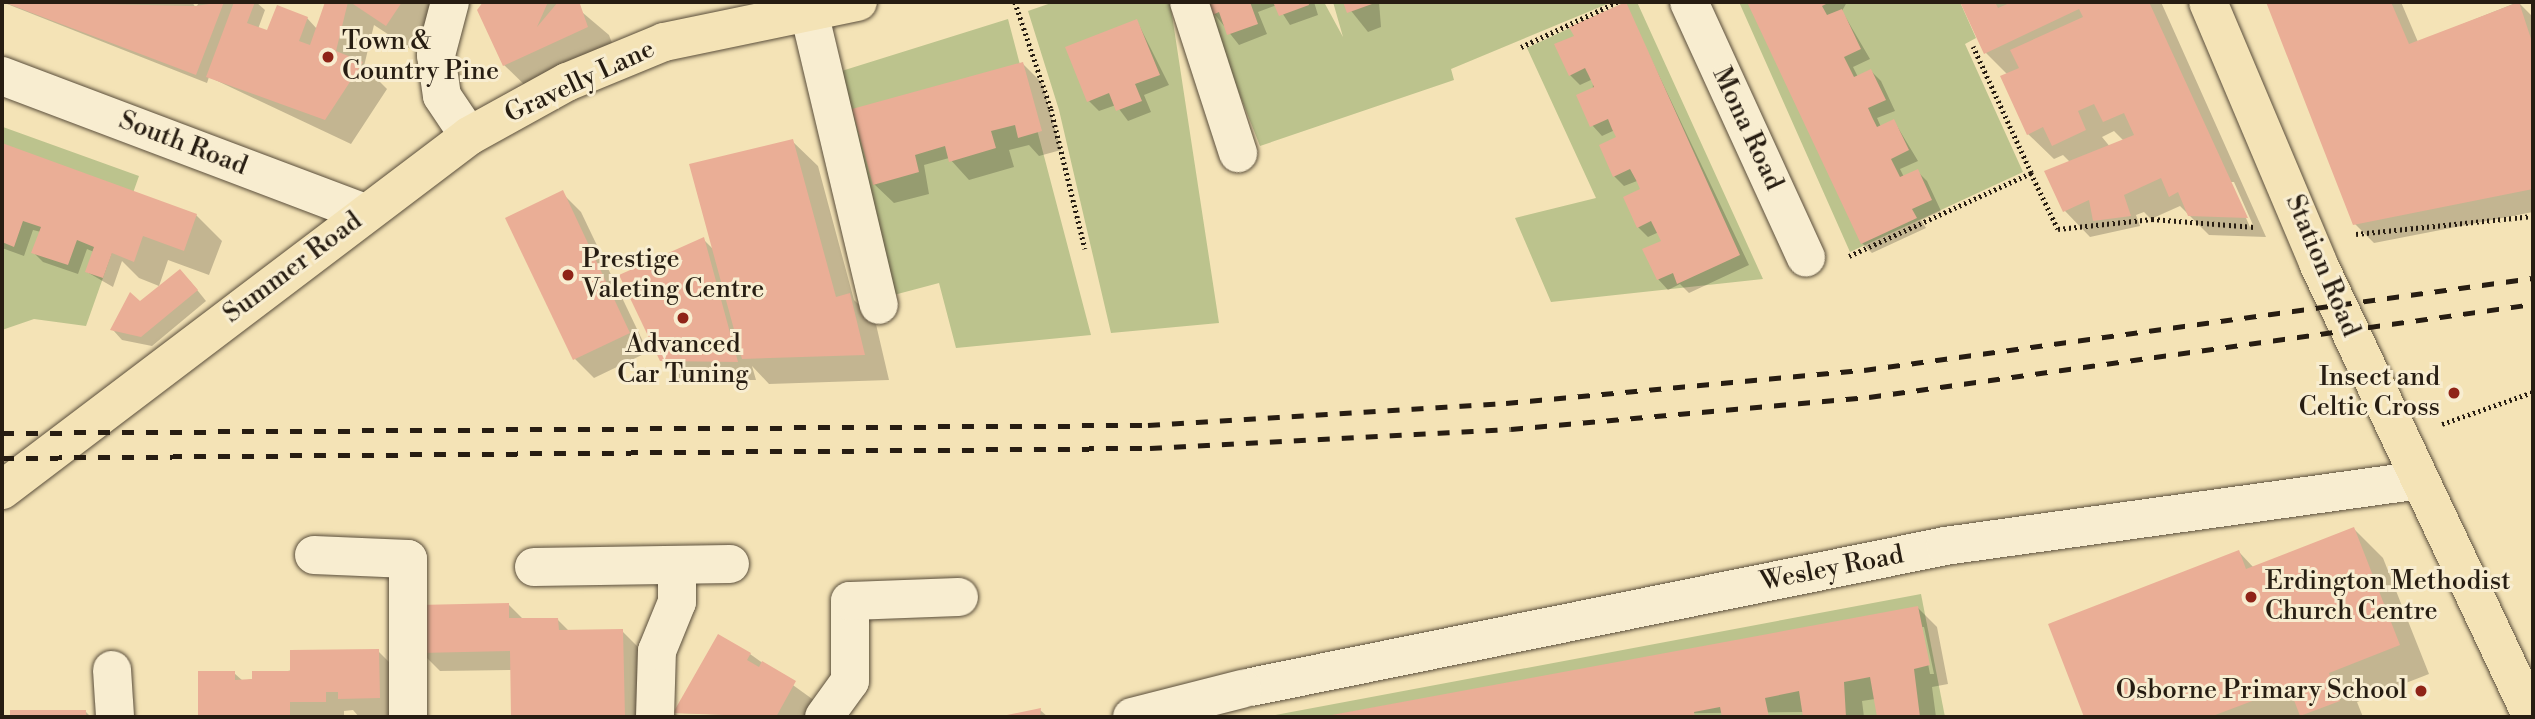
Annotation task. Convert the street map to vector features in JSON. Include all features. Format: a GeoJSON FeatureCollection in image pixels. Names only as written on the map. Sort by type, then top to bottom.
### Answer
{"type":"FeatureCollection","features":[{"type":"Feature","properties":{"kind":"main road","name":"Gravelly Lane"},"geometry":{"type":"LineString","coordinates":[[469,136],[567,82],[664,42],[858,2]]}},
{"type":"Feature","properties":{"kind":"main road","name":"Station Road"},"geometry":{"type":"LineString","coordinates":[[2208,2],[2399,440],[2532,717]]}},
{"type":"Feature","properties":{"kind":"main road","name":"Summer Road"},"geometry":{"type":"LineString","coordinates":[[2,490],[469,136]]}},
{"type":"Feature","properties":{"kind":"street"},"geometry":{"type":"LineString","coordinates":[[450,2],[436,55],[442,96],[469,136]]}},
{"type":"Feature","properties":{"kind":"street"},"geometry":{"type":"LineString","coordinates":[[1189,2],[1238,153]]}},
{"type":"Feature","properties":{"kind":"street","name":"Mona Road"},"geometry":{"type":"LineString","coordinates":[[1689,2],[1806,257]]}},
{"type":"Feature","properties":{"kind":"street"},"geometry":{"type":"LineString","coordinates":[[809,12],[879,305]]}},
{"type":"Feature","properties":{"kind":"street","name":"South Road"},"geometry":{"type":"LineString","coordinates":[[2,76],[365,213]]}},
{"type":"Feature","properties":{"kind":"street","name":"Wesley Road"},"geometry":{"type":"LineString","coordinates":[[1132,717],[1247,688],[1945,546],[2418,480]]}},
{"type":"Feature","properties":{"kind":"street"},"geometry":{"type":"LineString","coordinates":[[314,555],[408,559],[408,717]]}},
{"type":"Feature","properties":{"kind":"street"},"geometry":{"type":"LineString","coordinates":[[534,567],[677,569],[730,564]]}},
{"type":"Feature","properties":{"kind":"street"},"geometry":{"type":"LineString","coordinates":[[655,717],[657,651],[677,602],[677,569]]}},
{"type":"Feature","properties":{"kind":"street"},"geometry":{"type":"LineString","coordinates":[[824,717],[850,681],[850,601],[959,597]]}},
{"type":"Feature","properties":{"kind":"street"},"geometry":{"type":"LineString","coordinates":[[112,670],[114,717]]}},
{"type":"Feature","properties":{"kind":"path"},"geometry":{"type":"LineString","coordinates":[[1015,2],[1051,109],[1085,249]]}},
{"type":"Feature","properties":{"kind":"path"},"geometry":{"type":"LineString","coordinates":[[1521,47],[1617,2]]}},
{"type":"Feature","properties":{"kind":"path"},"geometry":{"type":"LineString","coordinates":[[1973,47],[2058,229],[2152,219],[2307,233],[2533,216]]}},
{"type":"Feature","properties":{"kind":"path"},"geometry":{"type":"LineString","coordinates":[[1806,257],[1846,257],[2031,173]]}},
{"type":"Feature","properties":{"kind":"path"},"geometry":{"type":"LineString","coordinates":[[2399,440],[2533,392]]}},
{"type":"Feature","properties":{"kind":"green space"},"geometry":{"type":"Polygon","coordinates":[[[1054,2],[1170,2],[1219,323],[1111,333],[1059,110],[1028,11],[1054,2]]]}},
{"type":"Feature","properties":{"kind":"green space"},"geometry":{"type":"Polygon","coordinates":[[[1203,2],[1324,2],[1343,37],[1333,2],[1612,2],[1451,69],[1454,80],[1260,146],[1203,2]]]}},
{"type":"Feature","properties":{"kind":"green space"},"geometry":{"type":"Polygon","coordinates":[[[1626,2],[1637,2],[1763,279],[1551,302],[1515,218],[1596,198],[1527,48],[1626,2]]]}},
{"type":"Feature","properties":{"kind":"green space"},"geometry":{"type":"Polygon","coordinates":[[[1739,2],[1960,2],[1976,38],[1965,44],[2023,172],[1850,252],[1739,2]]]}},
{"type":"Feature","properties":{"kind":"green space"},"geometry":{"type":"Polygon","coordinates":[[[1008,19],[1091,335],[956,348],[939,283],[890,296],[832,74],[1008,19]]]}},
{"type":"Feature","properties":{"kind":"green space"},"geometry":{"type":"Polygon","coordinates":[[[3,127],[139,176],[86,326],[34,319],[2,330],[3,127]]]}},
{"type":"Feature","properties":{"kind":"green space"},"geometry":{"type":"Polygon","coordinates":[[[1921,594],[1945,717],[1265,717],[1921,594]]]}},
{"type":"Feature","properties":{"kind":"building"},"geometry":{"type":"Polygon","coordinates":[[[3,2],[195,6],[224,2],[196,75],[3,2]]]}},
{"type":"Feature","properties":{"kind":"building"},"geometry":{"type":"Polygon","coordinates":[[[234,2],[255,2],[247,23],[267,30],[277,5],[308,17],[299,41],[310,45],[325,2],[348,2],[336,51],[363,62],[325,120],[206,77],[234,2]]]}},
{"type":"Feature","properties":{"kind":"building"},"geometry":{"type":"Polygon","coordinates":[[[350,2],[402,2],[386,26],[350,2]]]}},
{"type":"Feature","properties":{"kind":"building"},"geometry":{"type":"Polygon","coordinates":[[[483,2],[548,2],[537,27],[558,2],[580,4],[588,27],[503,66],[477,10],[483,2]]]}},
{"type":"Feature","properties":{"kind":"building"},"geometry":{"type":"Polygon","coordinates":[[[1203,2],[1250,2],[1258,24],[1227,35],[1219,12],[1208,17],[1203,2]]]}},
{"type":"Feature","properties":{"kind":"building"},"geometry":{"type":"Polygon","coordinates":[[[1273,2],[1308,2],[1309,5],[1279,16],[1273,2]]]}},
{"type":"Feature","properties":{"kind":"building"},"geometry":{"type":"Polygon","coordinates":[[[1343,2],[1371,2],[1372,4],[1347,13],[1343,2]]]}},
{"type":"Feature","properties":{"kind":"building"},"geometry":{"type":"Polygon","coordinates":[[[1626,2],[1740,255],[1677,284],[1673,273],[1657,280],[1642,249],[1661,241],[1651,221],[1637,228],[1623,197],[1640,189],[1636,180],[1630,169],[1613,177],[1599,145],[1616,137],[1608,119],[1590,127],[1576,95],[1594,87],[1585,68],[1569,76],[1554,44],[1574,36],[1569,27],[1626,2]]]}},
{"type":"Feature","properties":{"kind":"building"},"geometry":{"type":"Polygon","coordinates":[[[1747,2],[1830,2],[1822,6],[1827,15],[1842,9],[1861,49],[1844,57],[1854,77],[1871,69],[1886,100],[1868,108],[1872,117],[1877,127],[1894,119],[1909,150],[1891,159],[1900,177],[1918,169],[1932,200],[1912,209],[1917,218],[1861,244],[1747,2]]]}},
{"type":"Feature","properties":{"kind":"building"},"geometry":{"type":"Polygon","coordinates":[[[1960,2],[1995,2],[1998,8],[2012,2],[2149,2],[2248,218],[2188,216],[2178,192],[2169,197],[2161,178],[2124,195],[2131,216],[2093,221],[2089,200],[2063,212],[2044,171],[2134,135],[2124,113],[2103,122],[2094,104],[2078,111],[2086,130],[2052,146],[2043,127],[2027,135],[2000,76],[2019,68],[2010,50],[2083,17],[2079,9],[1984,54],[1960,2]]]}},
{"type":"Feature","properties":{"kind":"building"},"geometry":{"type":"Polygon","coordinates":[[[2266,2],[2391,2],[2409,44],[2519,2],[2533,45],[2533,189],[2353,225],[2266,2]]]}},
{"type":"Feature","properties":{"kind":"building"},"geometry":{"type":"Polygon","coordinates":[[[1137,19],[1160,75],[1135,84],[1142,101],[1116,111],[1109,93],[1087,102],[1065,47],[1137,19]]]}},
{"type":"Feature","properties":{"kind":"building"},"geometry":{"type":"Polygon","coordinates":[[[1023,62],[1042,131],[1018,138],[1015,125],[991,131],[996,148],[949,162],[945,146],[915,155],[919,172],[873,185],[852,109],[1023,62]]]}},
{"type":"Feature","properties":{"kind":"building"},"geometry":{"type":"Polygon","coordinates":[[[793,139],[836,297],[850,293],[865,355],[742,359],[689,164],[793,139]]]}},
{"type":"Feature","properties":{"kind":"building"},"geometry":{"type":"Polygon","coordinates":[[[2,143],[197,214],[184,251],[143,236],[134,262],[112,253],[103,278],[85,272],[94,247],[77,240],[68,265],[31,253],[41,227],[23,221],[14,247],[2,242],[2,143]]]}},
{"type":"Feature","properties":{"kind":"building","name":"Prestige Valeting Centre"},"geometry":{"type":"Polygon","coordinates":[[[563,190],[630,333],[573,360],[505,218],[563,190]]]}},
{"type":"Feature","properties":{"kind":"building","name":"Advanced Car Tuning"},"geometry":{"type":"Polygon","coordinates":[[[704,237],[738,362],[660,361],[619,275],[704,237]]]}},
{"type":"Feature","properties":{"kind":"building"},"geometry":{"type":"Polygon","coordinates":[[[180,269],[198,290],[141,337],[110,330],[130,292],[140,301],[180,269]]]}},
{"type":"Feature","properties":{"kind":"building","name":"Erdington Methodist Church Centre"},"geometry":{"type":"Polygon","coordinates":[[[2354,527],[2400,645],[2329,673],[2340,701],[2300,716],[2289,687],[2210,717],[2084,717],[2048,624],[2239,550],[2246,569],[2354,527]]]}},
{"type":"Feature","properties":{"kind":"building"},"geometry":{"type":"Polygon","coordinates":[[[509,603],[509,618],[558,618],[559,630],[623,629],[625,717],[511,717],[510,651],[419,653],[418,605],[509,603]]]}},
{"type":"Feature","properties":{"kind":"building"},"geometry":{"type":"Polygon","coordinates":[[[1918,606],[1930,665],[1914,669],[1920,717],[1877,717],[1870,677],[1844,682],[1846,717],[1803,717],[1799,691],[1765,698],[1769,717],[1722,717],[1720,707],[1694,712],[1695,717],[1321,717],[1918,606]]]}},
{"type":"Feature","properties":{"kind":"building"},"geometry":{"type":"Polygon","coordinates":[[[718,634],[751,653],[747,660],[759,667],[762,661],[796,681],[776,717],[673,713],[718,634]]]}},
{"type":"Feature","properties":{"kind":"building"},"geometry":{"type":"Polygon","coordinates":[[[379,649],[380,698],[338,699],[338,692],[326,692],[326,702],[290,702],[290,717],[198,717],[198,671],[235,671],[235,680],[252,679],[252,671],[290,671],[290,650],[379,649]]]}},
{"type":"Feature","properties":{"kind":"building"},"geometry":{"type":"Polygon","coordinates":[[[1041,708],[1040,717],[1002,717],[1002,716],[1041,708]]]}},
{"type":"Feature","properties":{"kind":"building"},"geometry":{"type":"Polygon","coordinates":[[[10,710],[86,710],[86,717],[10,717],[10,710]]]}},
{"type":"Feature","properties":{"kind":"railway"},"geometry":{"type":"LineString","coordinates":[[2,433],[1148,425],[1506,403],[1864,370],[2533,278]]}},
{"type":"Feature","properties":{"kind":"railway"},"geometry":{"type":"LineString","coordinates":[[2,458],[1150,448],[1511,429],[1869,397],[2533,304]]}},
{"type":"Feature","properties":{"kind":"place","name":"Town & Country Pine"},"geometry":{"type":"Point","coordinates":[328,57]}},
{"type":"Feature","properties":{"kind":"place","name":"Prestige Valeting Centre"},"geometry":{"type":"Point","coordinates":[568,275]}},
{"type":"Feature","properties":{"kind":"place","name":"Advanced Car Tuning"},"geometry":{"type":"Point","coordinates":[683,318]}},
{"type":"Feature","properties":{"kind":"place","name":"Insect and Celtic Cross"},"geometry":{"type":"Point","coordinates":[2454,393]}},
{"type":"Feature","properties":{"kind":"place","name":"Erdington Methodist Church Centre"},"geometry":{"type":"Point","coordinates":[2251,597]}},
{"type":"Feature","properties":{"kind":"place","name":"Osborne Primary School"},"geometry":{"type":"Point","coordinates":[2421,691]}}]}
